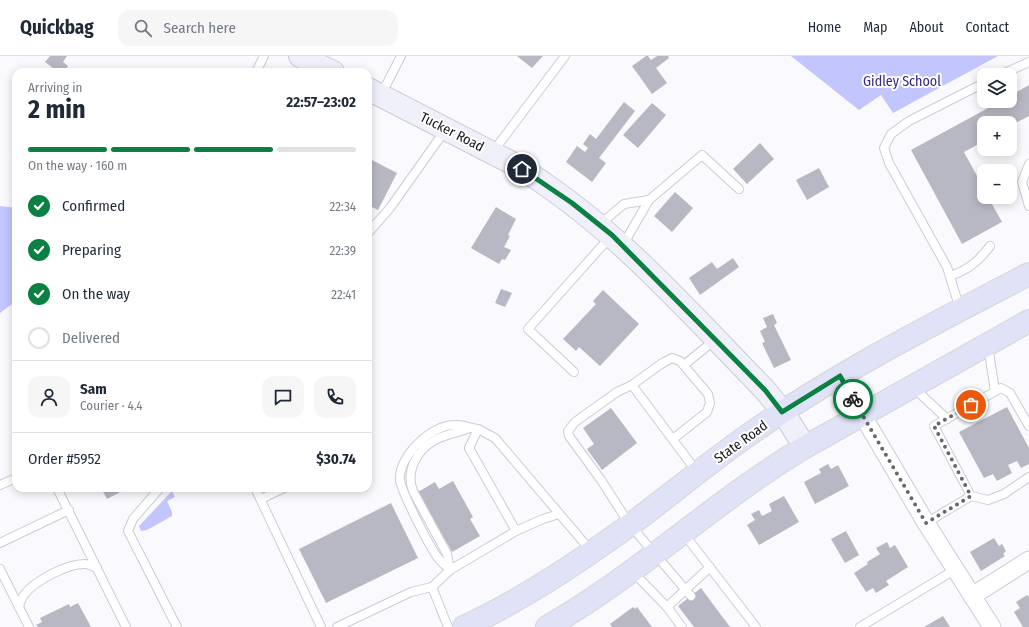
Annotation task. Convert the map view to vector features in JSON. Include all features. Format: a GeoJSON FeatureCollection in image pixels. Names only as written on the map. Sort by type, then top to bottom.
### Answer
{"type":"FeatureCollection","features":[{"type":"Feature","properties":{"kind":"main road"},"geometry":{"type":"LineString","coordinates":[[300,56],[325,68]]}},
{"type":"Feature","properties":{"kind":"main road","name":"Tucker Road"},"geometry":{"type":"LineString","coordinates":[[374,92],[492,152],[531,174],[572,203],[611,235],[765,390],[782,412],[805,447]]}},
{"type":"Feature","properties":{"kind":"main road","name":"State Road"},"geometry":{"type":"LineString","coordinates":[[464,627],[514,600],[592,552],[630,525],[746,436],[782,412],[840,376],[930,325],[1029,274]]}},
{"type":"Feature","properties":{"kind":"main road"},"geometry":{"type":"LineString","coordinates":[[560,624],[771,467],[1029,321]]}},
{"type":"Feature","properties":{"kind":"street"},"geometry":{"type":"LineString","coordinates":[[840,376],[926,523],[992,627]]}},
{"type":"Feature","properties":{"kind":"street"},"geometry":{"type":"LineString","coordinates":[[972,596],[1029,560]]}},
{"type":"Feature","properties":{"kind":"lane"},"geometry":{"type":"LineString","coordinates":[[258,68],[264,56]]}},
{"type":"Feature","properties":{"kind":"lane"},"geometry":{"type":"LineString","coordinates":[[374,92],[401,56]]}},
{"type":"Feature","properties":{"kind":"lane"},"geometry":{"type":"LineString","coordinates":[[492,152],[565,56]]}},
{"type":"Feature","properties":{"kind":"lane"},"geometry":{"type":"LineString","coordinates":[[1016,68],[1029,62]]}},
{"type":"Feature","properties":{"kind":"lane"},"geometry":{"type":"LineString","coordinates":[[961,310],[947,267],[889,163],[884,148],[891,134],[909,121],[977,87]]}},
{"type":"Feature","properties":{"kind":"lane"},"geometry":{"type":"LineString","coordinates":[[372,228],[390,208],[446,128]]}},
{"type":"Feature","properties":{"kind":"lane"},"geometry":{"type":"LineString","coordinates":[[574,372],[528,329],[611,235],[702,155],[739,189]]}},
{"type":"Feature","properties":{"kind":"lane"},"geometry":{"type":"LineString","coordinates":[[1029,164],[1022,182],[1029,206]]}},
{"type":"Feature","properties":{"kind":"lane"},"geometry":{"type":"LineString","coordinates":[[611,235],[624,204],[650,200]]}},
{"type":"Feature","properties":{"kind":"lane"},"geometry":{"type":"LineString","coordinates":[[950,276],[961,273],[980,259],[990,246]]}},
{"type":"Feature","properties":{"kind":"lane"},"geometry":{"type":"LineString","coordinates":[[684,365],[716,339]]}},
{"type":"Feature","properties":{"kind":"lane"},"geometry":{"type":"LineString","coordinates":[[988,344],[998,390]]}},
{"type":"Feature","properties":{"kind":"lane"},"geometry":{"type":"LineString","coordinates":[[672,439],[707,412],[710,399],[708,394],[684,365],[676,358],[667,360],[632,385],[617,392],[575,422],[568,431],[572,442],[601,480],[630,525],[656,553],[688,593]]}},
{"type":"Feature","properties":{"kind":"lane"},"geometry":{"type":"LineString","coordinates":[[632,385],[698,473]]}},
{"type":"Feature","properties":{"kind":"lane"},"geometry":{"type":"LineString","coordinates":[[912,387],[947,419]]}},
{"type":"Feature","properties":{"kind":"lane"},"geometry":{"type":"LineString","coordinates":[[971,496],[934,426],[998,390],[1010,393],[1029,426]]}},
{"type":"Feature","properties":{"kind":"lane"},"geometry":{"type":"LineString","coordinates":[[450,570],[438,558],[404,495],[400,480],[400,473],[402,465],[413,449],[424,438],[452,424],[474,428],[495,438],[558,514],[592,552]]}},
{"type":"Feature","properties":{"kind":"lane"},"geometry":{"type":"LineString","coordinates":[[474,428],[469,448],[516,532]]}},
{"type":"Feature","properties":{"kind":"lane"},"geometry":{"type":"LineString","coordinates":[[926,523],[971,496],[988,500],[1004,494],[1029,477]]}},
{"type":"Feature","properties":{"kind":"lane"},"geometry":{"type":"LineString","coordinates":[[0,484],[12,480]]}},
{"type":"Feature","properties":{"kind":"lane"},"geometry":{"type":"LineString","coordinates":[[59,492],[126,627]]}},
{"type":"Feature","properties":{"kind":"lane"},"geometry":{"type":"LineString","coordinates":[[157,492],[133,519],[128,531],[177,627]]}},
{"type":"Feature","properties":{"kind":"lane"},"geometry":{"type":"LineString","coordinates":[[257,492],[321,627]]}},
{"type":"Feature","properties":{"kind":"lane"},"geometry":{"type":"LineString","coordinates":[[260,499],[275,492]]}},
{"type":"Feature","properties":{"kind":"lane"},"geometry":{"type":"LineString","coordinates":[[0,543],[68,510]]}},
{"type":"Feature","properties":{"kind":"lane"},"geometry":{"type":"LineString","coordinates":[[338,627],[411,592],[432,587],[450,570],[516,532],[543,519],[558,514]]}},
{"type":"Feature","properties":{"kind":"lane"},"geometry":{"type":"LineString","coordinates":[[683,533],[756,627]]}},
{"type":"Feature","properties":{"kind":"lane"},"geometry":{"type":"LineString","coordinates":[[19,607],[23,596],[30,588],[58,571],[74,565],[87,564],[97,568]]}},
{"type":"Feature","properties":{"kind":"lane"},"geometry":{"type":"LineString","coordinates":[[667,607],[688,593],[710,567]]}},
{"type":"Feature","properties":{"kind":"lane"},"geometry":{"type":"LineString","coordinates":[[0,569],[29,627]]}},
{"type":"Feature","properties":{"kind":"lane"},"geometry":{"type":"LineString","coordinates":[[860,627],[956,569]]}},
{"type":"Feature","properties":{"kind":"lane"},"geometry":{"type":"LineString","coordinates":[[632,570],[667,607],[682,627]]}},
{"type":"Feature","properties":{"kind":"lane"},"geometry":{"type":"LineString","coordinates":[[432,587],[448,627]]}},
{"type":"Feature","properties":{"kind":"green space","name":"Gidley School"},"geometry":{"type":"Polygon","coordinates":[[[791,56],[998,56],[893,113],[881,95],[859,110],[791,56]]]}},
{"type":"Feature","properties":{"kind":"green space"},"geometry":{"type":"Polygon","coordinates":[[[0,206],[12,208],[12,304],[0,313],[0,206]]]}},
{"type":"Feature","properties":{"kind":"green space"},"geometry":{"type":"Polygon","coordinates":[[[172,492],[175,497],[167,501],[172,512],[172,516],[147,530],[141,531],[139,526],[172,492]]]}},
{"type":"Feature","properties":{"kind":"building"},"geometry":{"type":"Polygon","coordinates":[[[50,56],[67,56],[63,62],[68,66],[66,68],[53,68],[45,62],[50,56]]]}},
{"type":"Feature","properties":{"kind":"building"},"geometry":{"type":"Polygon","coordinates":[[[517,56],[543,56],[532,68],[517,56]]]}},
{"type":"Feature","properties":{"kind":"building"},"geometry":{"type":"Polygon","coordinates":[[[648,56],[651,60],[657,56],[668,56],[669,58],[656,68],[667,83],[652,94],[632,66],[648,56]]]}},
{"type":"Feature","properties":{"kind":"building"},"geometry":{"type":"Polygon","coordinates":[[[1029,85],[1029,116],[1017,122],[1017,116],[977,116],[977,145],[964,152],[977,176],[977,204],[992,204],[1002,222],[962,244],[911,150],[988,108],[1017,108],[1017,92],[1029,85]]]}},
{"type":"Feature","properties":{"kind":"building"},"geometry":{"type":"Polygon","coordinates":[[[624,102],[635,111],[599,158],[606,163],[592,182],[566,162],[577,146],[585,152],[588,148],[583,144],[590,134],[596,139],[624,102]]]}},
{"type":"Feature","properties":{"kind":"building"},"geometry":{"type":"Polygon","coordinates":[[[652,103],[666,115],[638,148],[623,135],[652,103]]]}},
{"type":"Feature","properties":{"kind":"building"},"geometry":{"type":"Polygon","coordinates":[[[760,143],[774,159],[747,184],[733,169],[760,143]]]}},
{"type":"Feature","properties":{"kind":"building"},"geometry":{"type":"Polygon","coordinates":[[[372,160],[397,173],[378,210],[372,207],[372,160]]]}},
{"type":"Feature","properties":{"kind":"building"},"geometry":{"type":"Polygon","coordinates":[[[819,168],[829,187],[807,200],[796,180],[819,168]]]}},
{"type":"Feature","properties":{"kind":"building"},"geometry":{"type":"Polygon","coordinates":[[[675,192],[693,208],[672,232],[654,216],[675,192]]]}},
{"type":"Feature","properties":{"kind":"building"},"geometry":{"type":"Polygon","coordinates":[[[496,207],[516,219],[504,247],[511,250],[505,260],[502,259],[499,264],[471,248],[496,207]]]}},
{"type":"Feature","properties":{"kind":"building"},"geometry":{"type":"Polygon","coordinates":[[[733,258],[739,267],[700,295],[689,278],[712,262],[717,269],[733,258]]]}},
{"type":"Feature","properties":{"kind":"building"},"geometry":{"type":"Polygon","coordinates":[[[501,289],[512,293],[505,307],[495,303],[501,289]]]}},
{"type":"Feature","properties":{"kind":"building"},"geometry":{"type":"Polygon","coordinates":[[[603,290],[639,324],[600,366],[579,347],[576,351],[563,339],[596,304],[593,301],[603,290]]]}},
{"type":"Feature","properties":{"kind":"building"},"geometry":{"type":"Polygon","coordinates":[[[773,314],[777,323],[774,325],[791,360],[774,368],[762,343],[765,342],[760,331],[767,327],[763,318],[773,314]]]}},
{"type":"Feature","properties":{"kind":"building"},"geometry":{"type":"Polygon","coordinates":[[[1007,407],[1029,448],[1029,464],[1021,468],[1017,461],[1008,465],[1012,473],[997,481],[993,474],[984,478],[959,432],[1007,407]]]}},
{"type":"Feature","properties":{"kind":"building"},"geometry":{"type":"Polygon","coordinates":[[[611,408],[637,443],[602,470],[587,449],[594,444],[583,428],[611,408]]]}},
{"type":"Feature","properties":{"kind":"building"},"geometry":{"type":"Polygon","coordinates":[[[828,464],[831,469],[838,465],[849,486],[815,504],[804,482],[821,473],[819,469],[828,464]]]}},
{"type":"Feature","properties":{"kind":"building"},"geometry":{"type":"Polygon","coordinates":[[[453,481],[473,517],[470,519],[480,536],[452,552],[418,492],[435,482],[439,489],[453,481]]]}},
{"type":"Feature","properties":{"kind":"building"},"geometry":{"type":"Polygon","coordinates":[[[103,492],[120,492],[107,499],[103,492]]]}},
{"type":"Feature","properties":{"kind":"building"},"geometry":{"type":"Polygon","coordinates":[[[784,496],[799,522],[759,545],[747,525],[755,520],[751,514],[759,510],[762,516],[772,511],[769,504],[784,496]]]}},
{"type":"Feature","properties":{"kind":"building"},"geometry":{"type":"Polygon","coordinates":[[[391,503],[418,558],[326,603],[299,549],[391,503]]]}},
{"type":"Feature","properties":{"kind":"building"},"geometry":{"type":"Polygon","coordinates":[[[846,531],[859,555],[845,563],[831,539],[846,531]]]}},
{"type":"Feature","properties":{"kind":"building"},"geometry":{"type":"Polygon","coordinates":[[[994,538],[999,546],[1002,544],[1006,551],[1003,554],[1005,556],[981,571],[970,552],[994,538]]]}},
{"type":"Feature","properties":{"kind":"building"},"geometry":{"type":"Polygon","coordinates":[[[887,542],[890,548],[895,545],[908,567],[886,581],[889,585],[876,593],[873,588],[866,592],[854,573],[868,564],[867,562],[880,554],[876,548],[887,542]]]}},
{"type":"Feature","properties":{"kind":"building"},"geometry":{"type":"Polygon","coordinates":[[[701,588],[730,627],[694,627],[678,606],[701,588]]]}},
{"type":"Feature","properties":{"kind":"building"},"geometry":{"type":"Polygon","coordinates":[[[1027,595],[1029,597],[1029,627],[1023,627],[1014,612],[1020,608],[1016,602],[1027,595]]]}},
{"type":"Feature","properties":{"kind":"building"},"geometry":{"type":"Polygon","coordinates":[[[78,603],[91,627],[38,627],[36,625],[42,622],[40,618],[69,604],[70,607],[78,603]]]}},
{"type":"Feature","properties":{"kind":"building"},"geometry":{"type":"Polygon","coordinates":[[[633,607],[635,609],[637,607],[652,627],[612,627],[610,624],[633,607]]]}},
{"type":"Feature","properties":{"kind":"building"},"geometry":{"type":"Polygon","coordinates":[[[943,616],[950,627],[924,627],[943,616]]]}},
{"type":"Feature","properties":{"kind":"way so far"},"geometry":{"type":"LineString","coordinates":[[853,399],[926,523],[971,496],[934,426],[971,405]]}},
{"type":"Feature","properties":{"kind":"route"},"geometry":{"type":"LineString","coordinates":[[522,169],[587,214],[612,235],[765,390],[782,412],[840,376],[853,399]]}}]}
